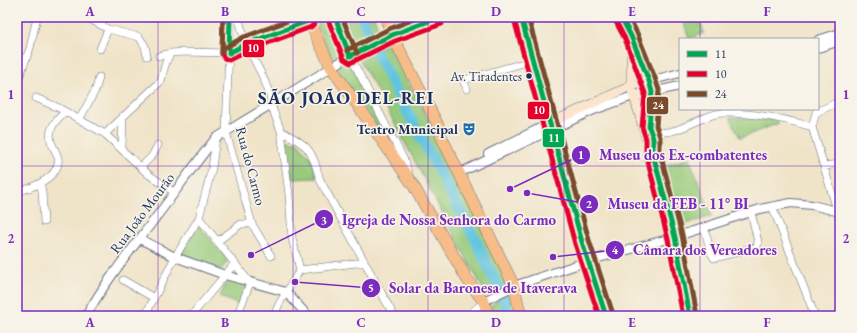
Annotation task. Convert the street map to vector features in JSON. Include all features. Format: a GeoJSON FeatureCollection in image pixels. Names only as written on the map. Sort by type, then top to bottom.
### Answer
{"type":"FeatureCollection","features":[{"type":"Feature","properties":{"kind":"highway"},"geometry":{"type":"LineString","coordinates":[[385,17],[387,37],[440,128],[441,136],[511,287],[521,316]]}},
{"type":"Feature","properties":{"kind":"highway"},"geometry":{"type":"LineString","coordinates":[[311,18],[331,67],[413,185],[468,280],[486,301],[488,316]]}},
{"type":"Feature","properties":{"kind":"main road"},"geometry":{"type":"LineString","coordinates":[[335,17],[352,55],[387,37]]}},
{"type":"Feature","properties":{"kind":"main road"},"geometry":{"type":"LineString","coordinates":[[621,17],[631,36],[652,92],[649,126]]}},
{"type":"Feature","properties":{"kind":"main road"},"geometry":{"type":"LineString","coordinates":[[631,36],[631,86],[633,96],[653,154],[675,237],[690,316]]}},
{"type":"Feature","properties":{"kind":"main road"},"geometry":{"type":"LineString","coordinates":[[606,316],[570,201],[551,126],[631,86],[649,81]]}},
{"type":"Feature","properties":{"kind":"main road"},"geometry":{"type":"LineString","coordinates":[[633,96],[652,92]]}},
{"type":"Feature","properties":{"kind":"main road"},"geometry":{"type":"LineString","coordinates":[[640,115],[649,126],[653,138],[653,154]]}},
{"type":"Feature","properties":{"kind":"street"},"geometry":{"type":"LineString","coordinates":[[17,83],[30,48],[36,17]]}},
{"type":"Feature","properties":{"kind":"street"},"geometry":{"type":"LineString","coordinates":[[86,17],[108,29],[139,38],[145,46],[147,56]]}},
{"type":"Feature","properties":{"kind":"street","name":"Rua do Carmo"},"geometry":{"type":"LineString","coordinates":[[230,17],[226,132],[252,224],[271,256]]}},
{"type":"Feature","properties":{"kind":"street"},"geometry":{"type":"LineString","coordinates":[[238,17],[246,44],[263,77],[270,95],[271,106],[281,131],[292,238],[300,270],[286,292],[274,316]]}},
{"type":"Feature","properties":{"kind":"street"},"geometry":{"type":"LineString","coordinates":[[387,37],[429,19],[440,17]]}},
{"type":"Feature","properties":{"kind":"street"},"geometry":{"type":"LineString","coordinates":[[521,17],[551,126]]}},
{"type":"Feature","properties":{"kind":"street"},"geometry":{"type":"LineString","coordinates":[[159,56],[184,52],[229,53],[246,44],[311,18]]}},
{"type":"Feature","properties":{"kind":"street"},"geometry":{"type":"LineString","coordinates":[[100,50],[108,29]]}},
{"type":"Feature","properties":{"kind":"street"},"geometry":{"type":"LineString","coordinates":[[819,40],[840,33]]}},
{"type":"Feature","properties":{"kind":"street"},"geometry":{"type":"LineString","coordinates":[[819,48],[840,41]]}},
{"type":"Feature","properties":{"kind":"street"},"geometry":{"type":"LineString","coordinates":[[105,134],[161,81],[165,63],[171,53]]}},
{"type":"Feature","properties":{"kind":"street"},"geometry":{"type":"LineString","coordinates":[[352,55],[403,158],[413,185]]}},
{"type":"Feature","properties":{"kind":"street","name":"Rua João Mourão"},"geometry":{"type":"LineString","coordinates":[[86,316],[114,271],[216,138],[271,106],[352,55]]}},
{"type":"Feature","properties":{"kind":"street"},"geometry":{"type":"LineString","coordinates":[[467,89],[464,82],[466,79],[534,60]]}},
{"type":"Feature","properties":{"kind":"street"},"geometry":{"type":"LineString","coordinates":[[649,81],[679,73]]}},
{"type":"Feature","properties":{"kind":"street"},"geometry":{"type":"LineString","coordinates":[[79,120],[96,89],[99,77]]}},
{"type":"Feature","properties":{"kind":"street"},"geometry":{"type":"LineString","coordinates":[[652,92],[679,86]]}},
{"type":"Feature","properties":{"kind":"street"},"geometry":{"type":"LineString","coordinates":[[458,171],[551,126],[633,96]]}},
{"type":"Feature","properties":{"kind":"street"},"geometry":{"type":"LineString","coordinates":[[36,98],[105,134],[141,167],[175,192]]}},
{"type":"Feature","properties":{"kind":"street"},"geometry":{"type":"LineString","coordinates":[[840,101],[817,111],[812,127],[840,220]]}},
{"type":"Feature","properties":{"kind":"street"},"geometry":{"type":"LineString","coordinates":[[17,191],[40,184],[53,172],[58,164],[58,158],[51,142],[50,135],[55,121],[65,112]]}},
{"type":"Feature","properties":{"kind":"street"},"geometry":{"type":"LineString","coordinates":[[649,126],[658,131],[670,131],[710,116],[723,113],[760,115],[793,121],[812,127]]}},
{"type":"Feature","properties":{"kind":"street"},"geometry":{"type":"LineString","coordinates":[[122,148],[123,116]]}},
{"type":"Feature","properties":{"kind":"street"},"geometry":{"type":"LineString","coordinates":[[281,131],[301,142],[314,158],[320,180],[394,316]]}},
{"type":"Feature","properties":{"kind":"street"},"geometry":{"type":"LineString","coordinates":[[145,316],[175,257],[199,218],[212,168],[216,138]]}},
{"type":"Feature","properties":{"kind":"street"},"geometry":{"type":"LineString","coordinates":[[141,167],[152,156],[158,145]]}},
{"type":"Feature","properties":{"kind":"street"},"geometry":{"type":"LineString","coordinates":[[824,166],[840,164]]}},
{"type":"Feature","properties":{"kind":"street"},"geometry":{"type":"LineString","coordinates":[[40,184],[42,191],[44,222]]}},
{"type":"Feature","properties":{"kind":"street"},"geometry":{"type":"LineString","coordinates":[[467,316],[486,301],[511,287],[588,261],[675,237],[772,206],[791,203],[812,205],[838,211]]}},
{"type":"Feature","properties":{"kind":"street"},"geometry":{"type":"LineString","coordinates":[[772,206],[815,316]]}},
{"type":"Feature","properties":{"kind":"street"},"geometry":{"type":"LineString","coordinates":[[704,227],[711,253],[714,258],[757,247],[758,242],[751,212]]}},
{"type":"Feature","properties":{"kind":"street"},"geometry":{"type":"LineString","coordinates":[[199,218],[250,283]]}},
{"type":"Feature","properties":{"kind":"street"},"geometry":{"type":"LineString","coordinates":[[218,241],[241,224],[252,224]]}},
{"type":"Feature","properties":{"kind":"street"},"geometry":{"type":"LineString","coordinates":[[140,239],[175,257],[250,283],[286,292],[308,316]]}},
{"type":"Feature","properties":{"kind":"street"},"geometry":{"type":"LineString","coordinates":[[191,316],[235,263]]}},
{"type":"Feature","properties":{"kind":"street"},"geometry":{"type":"LineString","coordinates":[[300,270],[365,263]]}},
{"type":"Feature","properties":{"kind":"street"},"geometry":{"type":"LineString","coordinates":[[124,280],[154,298]]}},
{"type":"Feature","properties":{"kind":"street"},"geometry":{"type":"LineString","coordinates":[[237,316],[250,283]]}},
{"type":"Feature","properties":{"kind":"green space"},"geometry":{"type":"Polygon","coordinates":[[[330,17],[347,57],[334,65],[316,22],[330,17]]]}},
{"type":"Feature","properties":{"kind":"green space"},"geometry":{"type":"Polygon","coordinates":[[[345,17],[374,17],[382,36],[356,50],[345,17]]]}},
{"type":"Feature","properties":{"kind":"green space"},"geometry":{"type":"Polygon","coordinates":[[[389,17],[424,17],[425,20],[394,32],[389,17]]]}},
{"type":"Feature","properties":{"kind":"green space"},"geometry":{"type":"Polygon","coordinates":[[[682,17],[699,17],[704,33],[689,38],[682,17]]]}},
{"type":"Feature","properties":{"kind":"green space"},"geometry":{"type":"Polygon","coordinates":[[[387,44],[422,108],[509,282],[486,295],[359,59],[387,44]]]}},
{"type":"Feature","properties":{"kind":"green space"},"geometry":{"type":"Polygon","coordinates":[[[349,59],[395,151],[335,68],[349,59]]]}},
{"type":"Feature","properties":{"kind":"green space"},"geometry":{"type":"Polygon","coordinates":[[[730,117],[776,120],[779,123],[740,138],[730,117]]]}},
{"type":"Feature","properties":{"kind":"green space"},"geometry":{"type":"Polygon","coordinates":[[[286,141],[297,142],[311,158],[317,178],[292,179],[286,141]]]}},
{"type":"Feature","properties":{"kind":"green space"},"geometry":{"type":"Polygon","coordinates":[[[689,158],[712,216],[677,227],[661,167],[689,158]]]}},
{"type":"Feature","properties":{"kind":"green space"},"geometry":{"type":"Polygon","coordinates":[[[199,226],[228,260],[221,270],[180,255],[199,226]]]}},
{"type":"Feature","properties":{"kind":"green space"},"geometry":{"type":"Polygon","coordinates":[[[228,278],[247,286],[240,305],[220,297],[228,278]]]}},
{"type":"Feature","properties":{"kind":"green space"},"geometry":{"type":"Polygon","coordinates":[[[512,292],[522,316],[493,316],[491,305],[512,292]]]}},
{"type":"Feature","properties":{"kind":"waterway"},"geometry":{"type":"LineString","coordinates":[[362,17],[376,53],[474,237],[506,304],[508,316]]}},
{"type":"Feature","properties":{"kind":"transit line","name":"10"},"geometry":{"type":"LineString","coordinates":[[223,17],[222,54],[224,58],[229,60],[249,50],[311,27],[315,23],[314,17]]}},
{"type":"Feature","properties":{"kind":"transit line","name":"24"},"geometry":{"type":"LineString","coordinates":[[222,53],[223,17]]}},
{"type":"Feature","properties":{"kind":"transit line","name":"11"},"geometry":{"type":"LineString","coordinates":[[229,53],[230,17]]}},
{"type":"Feature","properties":{"kind":"transit line","name":"24"},"geometry":{"type":"LineString","coordinates":[[226,47],[244,37],[299,17]]}},
{"type":"Feature","properties":{"kind":"transit line","name":"11"},"geometry":{"type":"LineString","coordinates":[[335,17],[350,56]]}},
{"type":"Feature","properties":{"kind":"transit line","name":"24"},"geometry":{"type":"LineString","coordinates":[[342,17],[357,53]]}},
{"type":"Feature","properties":{"kind":"transit line","name":"24"},"geometry":{"type":"LineString","coordinates":[[347,50],[389,29],[420,17]]}},
{"type":"Feature","properties":{"kind":"transit line","name":"11"},"geometry":{"type":"LineString","coordinates":[[350,56],[392,35],[440,17]]}},
{"type":"Feature","properties":{"kind":"transit line","name":"11"},"geometry":{"type":"LineString","coordinates":[[521,17],[582,242],[606,316]]}},
{"type":"Feature","properties":{"kind":"transit line","name":"24"},"geometry":{"type":"LineString","coordinates":[[528,17],[589,240],[613,314]]}},
{"type":"Feature","properties":{"kind":"transit line","name":"11"},"geometry":{"type":"LineString","coordinates":[[621,17],[631,36],[652,92],[649,127],[653,138],[653,154],[675,237],[690,316]]}},
{"type":"Feature","properties":{"kind":"transit line","name":"24"},"geometry":{"type":"LineString","coordinates":[[629,17],[637,33],[659,90],[656,126],[660,137],[660,153],[682,235],[697,315]]}},
{"type":"Feature","properties":{"kind":"transit line","name":"10"},"geometry":{"type":"LineString","coordinates":[[514,19],[575,244],[599,316]]}},
{"type":"Feature","properties":{"kind":"transit line","name":"10"},"geometry":{"type":"LineString","coordinates":[[328,20],[344,59],[350,63],[395,41],[442,24]]}},
{"type":"Feature","properties":{"kind":"transit line","name":"10"},"geometry":{"type":"LineString","coordinates":[[615,20],[625,39],[645,93],[642,127],[646,139],[646,155],[668,239],[683,316]]}},
{"type":"Feature","properties":{"kind":"transit line","name":"11"},"geometry":{"type":"LineString","coordinates":[[229,53],[246,44],[308,21]]}},
{"type":"Feature","properties":{"kind":"place","name":"Av. Tiradentes"},"geometry":{"type":"Point","coordinates":[529,76]}},
{"type":"Feature","properties":{"kind":"place","name":"Teatro Municipal"},"geometry":{"type":"Point","coordinates":[469,129]}},
{"type":"Feature","properties":{"kind":"place","name":"Museu dos Ex-combatentes"},"geometry":{"type":"Point","coordinates":[510,189]}},
{"type":"Feature","properties":{"kind":"place","name":"Museu da FEB - 11° BI"},"geometry":{"type":"Point","coordinates":[527,193]}},
{"type":"Feature","properties":{"kind":"place","name":"Igreja de Nossa Senhora do Carmo"},"geometry":{"type":"Point","coordinates":[251,255]}},
{"type":"Feature","properties":{"kind":"place","name":"Câmara dos Vereadores"},"geometry":{"type":"Point","coordinates":[553,257]}},
{"type":"Feature","properties":{"kind":"place","name":"Solar da Baronesa de Itaverava"},"geometry":{"type":"Point","coordinates":[295,282]}},
{"type":"Feature","properties":{"kind":"district","name":"SÃO JOÃO DEL-REI"},"geometry":{"type":"Point","coordinates":[346,97]}}]}
